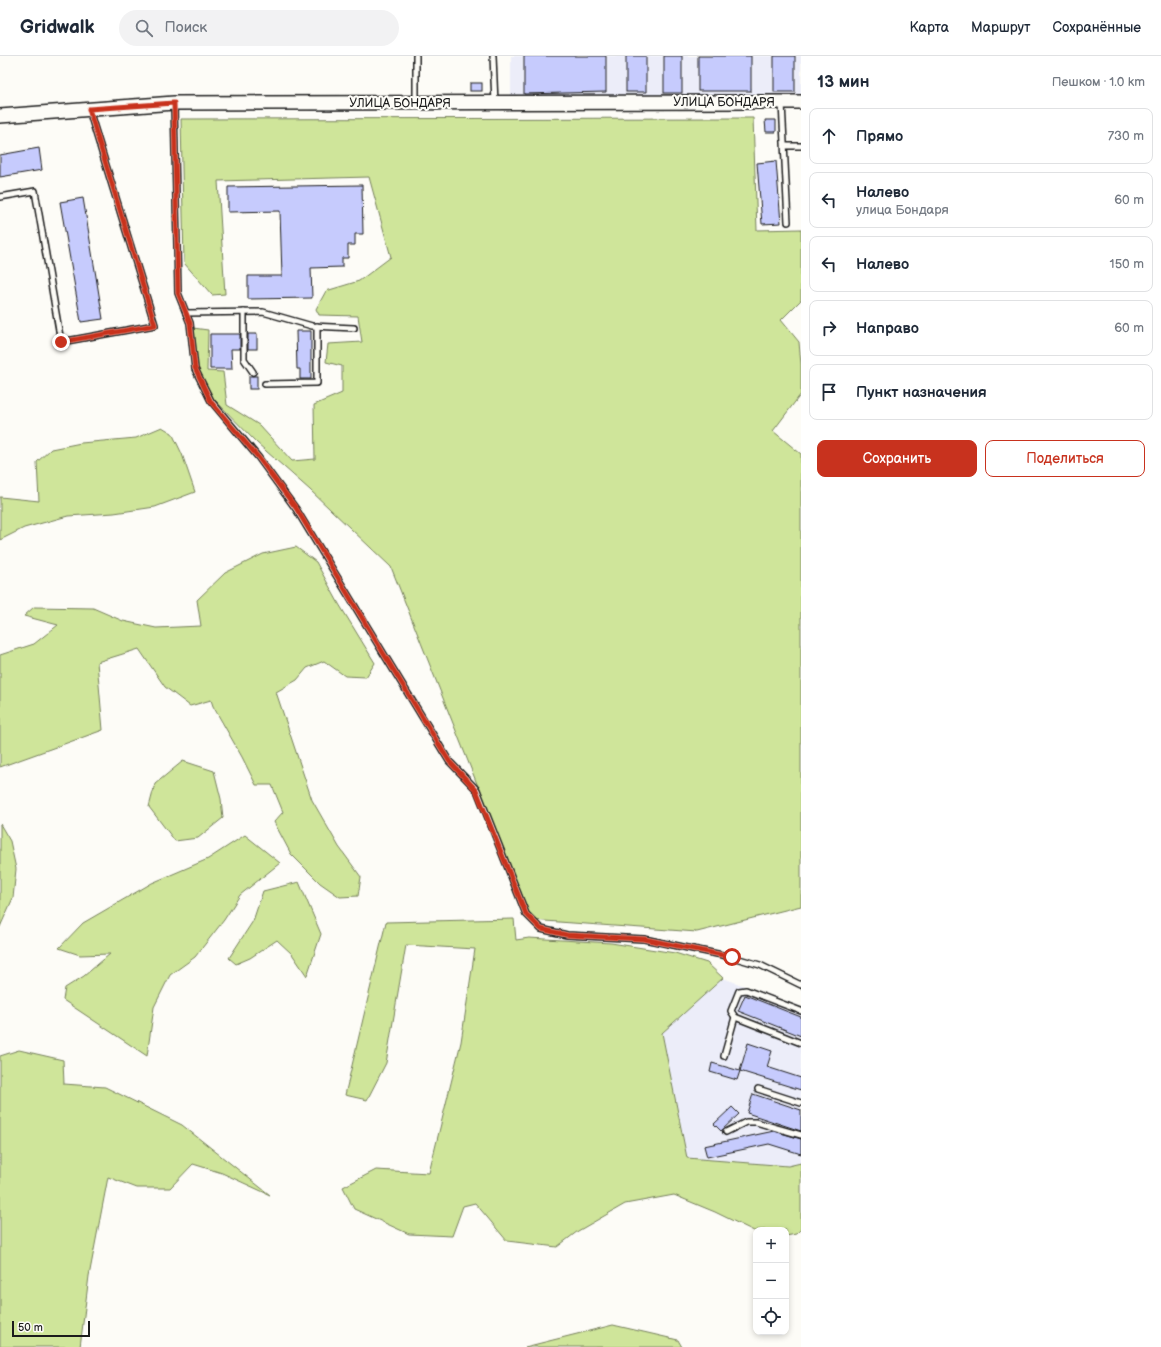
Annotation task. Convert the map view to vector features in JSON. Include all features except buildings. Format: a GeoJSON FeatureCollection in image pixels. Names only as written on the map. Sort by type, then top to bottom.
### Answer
{"type":"FeatureCollection","features":[{"type":"Feature","properties":{"kind":"main road","name":"УЛИЦА БОНДАРЯ"},"geometry":{"type":"LineString","coordinates":[[0,116],[174,103],[801,102]]}},
{"type":"Feature","properties":{"kind":"lane"},"geometry":{"type":"LineString","coordinates":[[416,56],[416,102]]}},
{"type":"Feature","properties":{"kind":"lane"},"geometry":{"type":"LineString","coordinates":[[493,56],[495,103]]}},
{"type":"Feature","properties":{"kind":"lane"},"geometry":{"type":"LineString","coordinates":[[782,102],[788,222]]}},
{"type":"Feature","properties":{"kind":"lane"},"geometry":{"type":"LineString","coordinates":[[174,103],[178,293],[190,323],[195,368],[211,402],[258,457],[296,508],[449,761],[476,790],[526,914],[541,929],[567,935],[644,939],[732,957],[760,965],[801,985]]}},
{"type":"Feature","properties":{"kind":"lane"},"geometry":{"type":"LineString","coordinates":[[0,197],[34,191],[61,342],[155,325],[89,109]]}},
{"type":"Feature","properties":{"kind":"lane"},"geometry":{"type":"LineString","coordinates":[[785,146],[801,146]]}},
{"type":"Feature","properties":{"kind":"lane"},"geometry":{"type":"LineString","coordinates":[[244,312],[244,358],[252,372]]}},
{"type":"Feature","properties":{"kind":"lane"},"geometry":{"type":"LineString","coordinates":[[186,313],[263,312],[312,326],[354,328]]}},
{"type":"Feature","properties":{"kind":"lane"},"geometry":{"type":"LineString","coordinates":[[265,384],[317,383],[317,326]]}},
{"type":"Feature","properties":{"kind":"lane"},"geometry":{"type":"LineString","coordinates":[[801,1011],[746,990],[739,991],[731,1011],[735,1017],[801,1043]]}},
{"type":"Feature","properties":{"kind":"lane"},"geometry":{"type":"LineString","coordinates":[[724,1056],[735,1017]]}},
{"type":"Feature","properties":{"kind":"lane"},"geometry":{"type":"LineString","coordinates":[[758,1089],[801,1103]]}},
{"type":"Feature","properties":{"kind":"lane"},"geometry":{"type":"LineString","coordinates":[[726,1132],[746,1122],[756,1122],[801,1135]]}},
{"type":"Feature","properties":{"kind":"shaded area"},"geometry":{"type":"Polygon","coordinates":[[[511,56],[801,56],[801,95],[511,98],[511,56]]]}},
{"type":"Feature","properties":{"kind":"shaded area"},"geometry":{"type":"Polygon","coordinates":[[[723,978],[801,1007],[801,1163],[788,1166],[687,1158],[662,1033],[723,978]]]}},
{"type":"Feature","properties":{"kind":"green space"},"geometry":{"type":"Polygon","coordinates":[[[753,118],[757,230],[801,229],[801,300],[781,320],[799,342],[801,394],[773,431],[801,454],[801,906],[697,932],[531,920],[391,567],[310,490],[257,443],[212,397],[197,369],[193,328],[208,330],[207,371],[223,372],[227,405],[259,425],[292,461],[315,459],[314,405],[342,393],[342,366],[326,362],[328,344],[362,342],[358,316],[319,315],[316,309],[326,291],[359,281],[391,257],[369,177],[218,181],[225,294],[212,295],[184,263],[181,119],[753,118]]]}},
{"type":"Feature","properties":{"kind":"green space"},"geometry":{"type":"Polygon","coordinates":[[[162,427],[172,433],[182,454],[195,492],[155,507],[114,513],[68,516],[24,528],[0,540],[0,497],[39,501],[37,462],[51,449],[81,443],[136,438],[162,427]]]}},
{"type":"Feature","properties":{"kind":"green space"},"geometry":{"type":"Polygon","coordinates":[[[296,547],[316,562],[339,604],[375,663],[366,677],[345,676],[324,661],[307,668],[297,680],[276,692],[312,800],[339,847],[361,877],[358,896],[340,897],[320,883],[291,854],[274,822],[283,812],[272,785],[256,785],[211,700],[190,706],[165,687],[139,649],[97,662],[103,730],[0,767],[0,655],[34,644],[58,625],[24,616],[34,607],[93,608],[123,621],[156,628],[201,626],[197,600],[225,573],[263,554],[296,547]]]}},
{"type":"Feature","properties":{"kind":"green space"},"geometry":{"type":"Polygon","coordinates":[[[183,761],[214,771],[221,799],[223,818],[198,838],[175,841],[149,807],[155,784],[183,761]]]}},
{"type":"Feature","properties":{"kind":"green space"},"geometry":{"type":"Polygon","coordinates":[[[0,824],[10,841],[16,869],[13,898],[0,927],[0,824]]]}},
{"type":"Feature","properties":{"kind":"green space"},"geometry":{"type":"Polygon","coordinates":[[[245,835],[280,863],[240,895],[224,920],[195,957],[170,975],[154,1007],[147,1056],[63,1000],[65,988],[84,976],[110,954],[80,955],[59,948],[83,923],[152,883],[208,859],[245,835]]]}},
{"type":"Feature","properties":{"kind":"green space"},"geometry":{"type":"Polygon","coordinates":[[[299,882],[321,934],[307,976],[292,954],[277,940],[250,958],[236,964],[229,958],[253,921],[263,891],[299,882]]]}},
{"type":"Feature","properties":{"kind":"green space"},"geometry":{"type":"Polygon","coordinates":[[[514,919],[516,940],[529,938],[611,943],[675,953],[707,963],[723,978],[662,1033],[687,1158],[788,1166],[801,1163],[801,1229],[796,1234],[789,1235],[789,1227],[753,1227],[753,1231],[715,1212],[674,1195],[625,1204],[578,1231],[557,1247],[507,1241],[475,1203],[463,1206],[452,1236],[409,1234],[354,1209],[343,1187],[376,1170],[429,1173],[461,1042],[475,949],[406,945],[386,1063],[367,1100],[345,1095],[386,922],[514,919]]]}},
{"type":"Feature","properties":{"kind":"green space"},"geometry":{"type":"Polygon","coordinates":[[[19,1050],[63,1060],[64,1084],[105,1087],[182,1125],[270,1195],[222,1173],[193,1164],[170,1188],[137,1188],[108,1177],[89,1276],[80,1347],[0,1347],[0,1056],[19,1050]]]}},
{"type":"Feature","properties":{"kind":"green space"},"geometry":{"type":"Polygon","coordinates":[[[613,1325],[678,1340],[682,1347],[525,1347],[613,1325]]]}},
{"type":"Feature","properties":{"kind":"route"},"geometry":{"type":"LineString","coordinates":[[61,342],[155,325],[89,109],[174,103],[178,293],[190,323],[195,368],[211,402],[258,457],[296,508],[449,761],[476,790],[526,914],[541,929],[567,935],[644,939],[732,957]]}}]}
